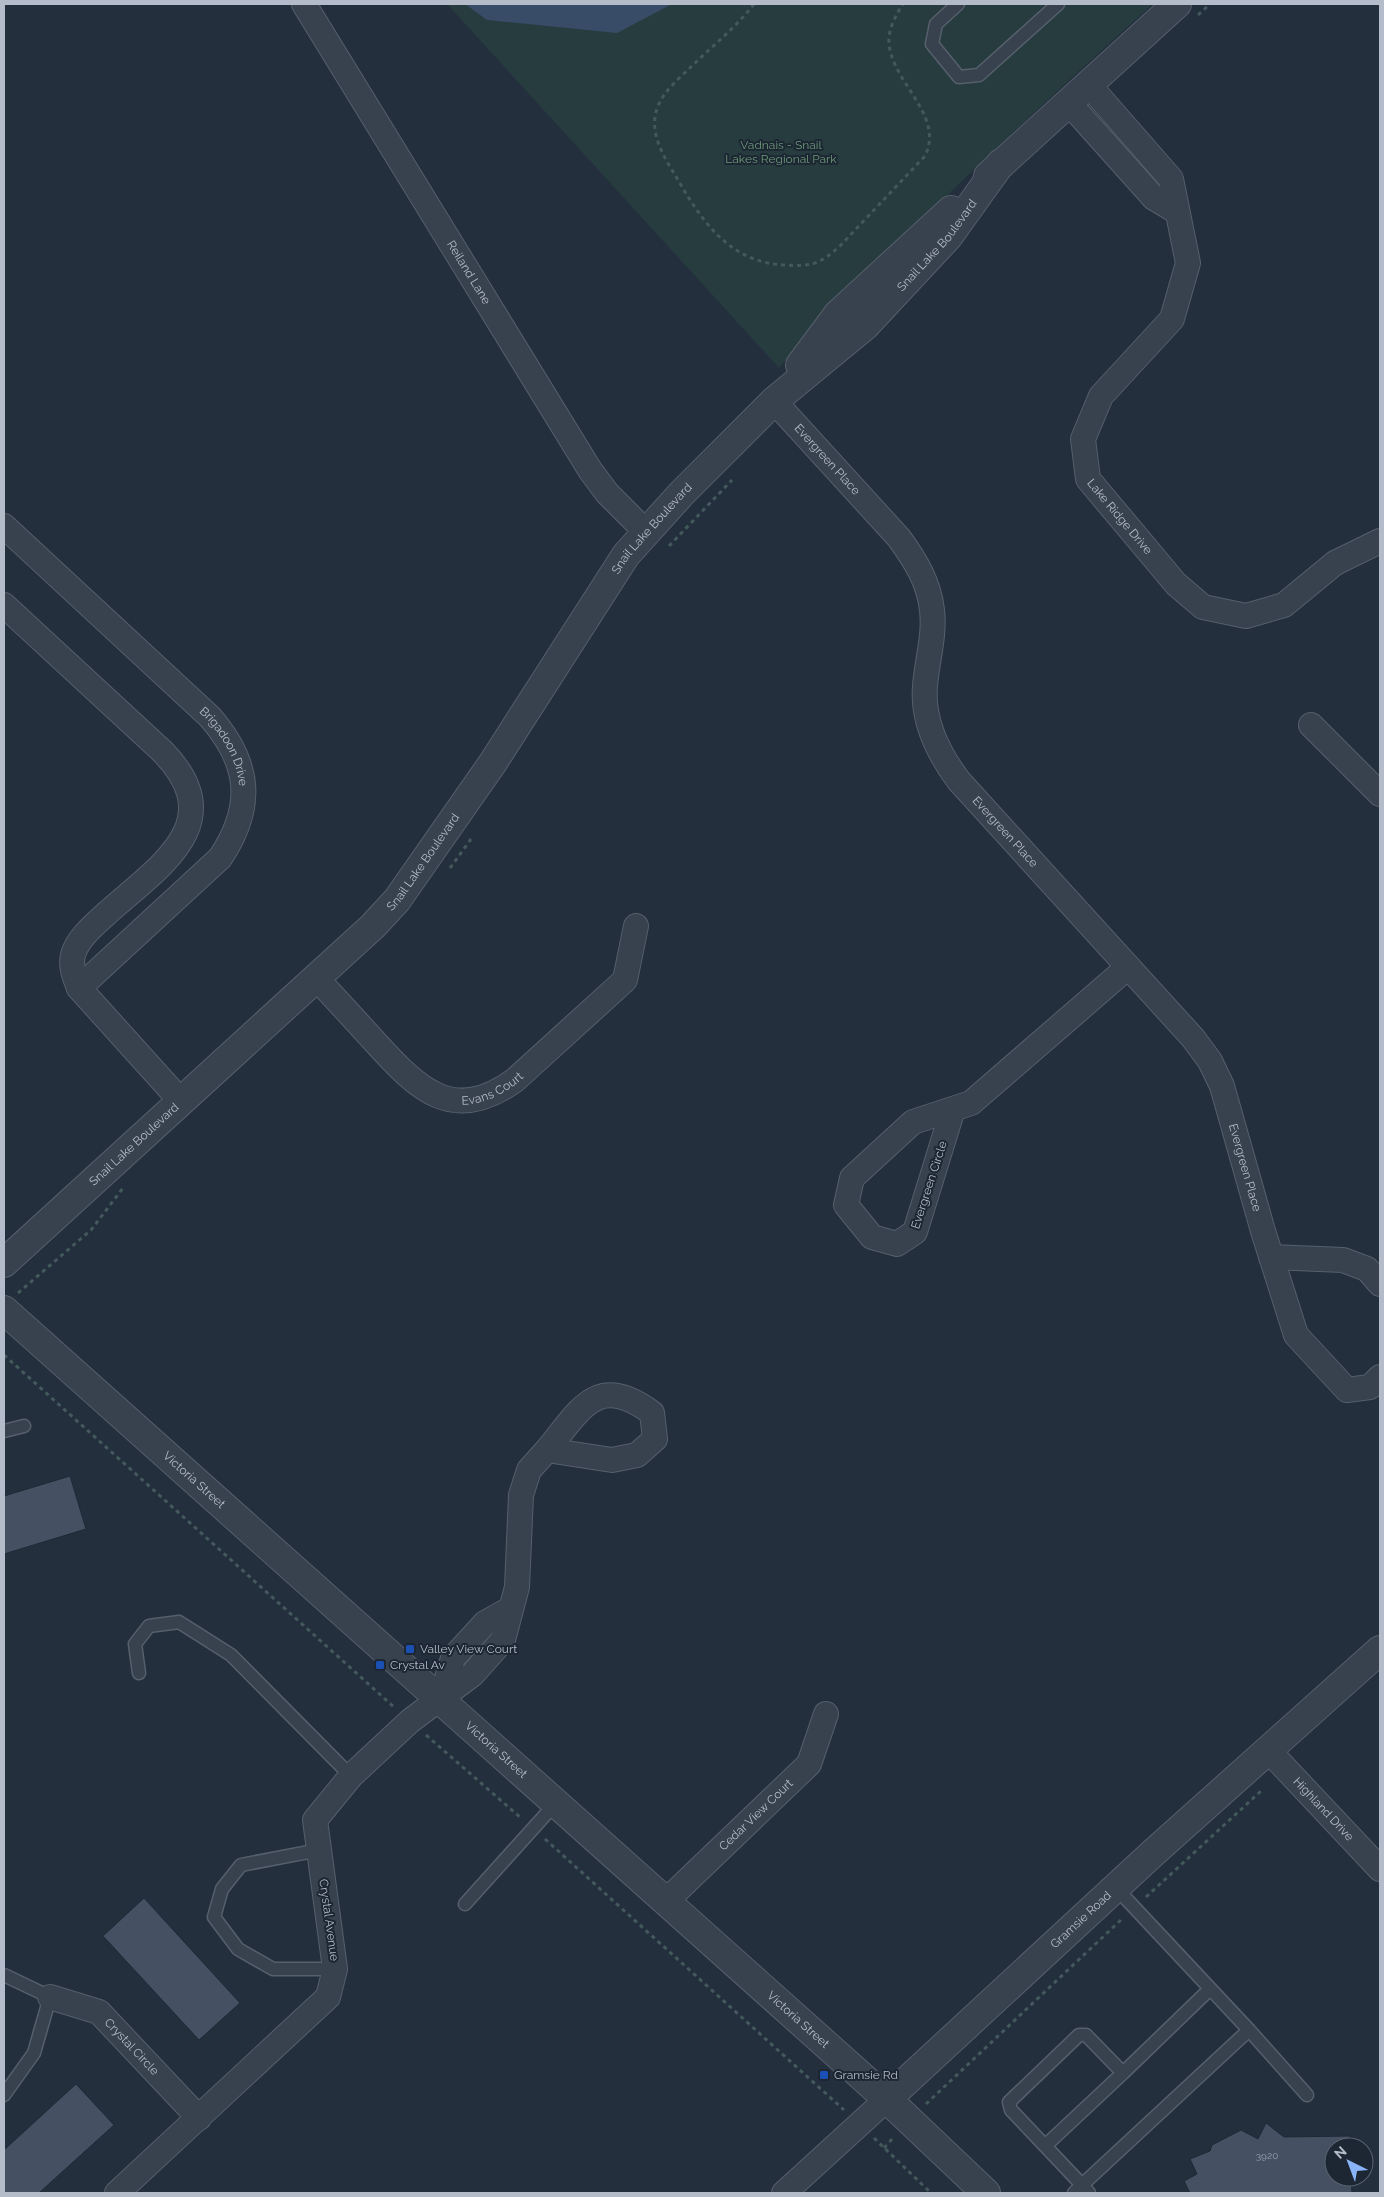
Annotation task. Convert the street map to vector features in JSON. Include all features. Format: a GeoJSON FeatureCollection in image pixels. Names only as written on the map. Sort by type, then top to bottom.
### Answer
{"type":"FeatureCollection","features":[{"type":"Feature","properties":{"kind":"street","name":"Reiland Lane"},"geometry":{"type":"LineString","coordinates":[[304,4],[590,470],[607,493],[657,540]]}},
{"type":"Feature","properties":{"kind":"street","name":"Snail Lake Boulevard"},"geometry":{"type":"LineString","coordinates":[[4,1263],[180,1100],[316,978],[397,900],[492,764],[611,576],[657,540],[774,401],[865,326],[948,237],[1001,163],[1088,84],[1187,10]]}},
{"type":"Feature","properties":{"kind":"street","name":"Lake Ridge Drive"},"geometry":{"type":"LineString","coordinates":[[1088,84],[1170,179],[1188,263],[1172,319],[1101,396],[1083,439],[1088,479],[1176,584],[1203,607],[1246,616],[1284,605],[1335,563],[1380,541]]}},
{"type":"Feature","properties":{"kind":"street"},"geometry":{"type":"LineString","coordinates":[[1068,102],[1154,198],[1176,211]]}},
{"type":"Feature","properties":{"kind":"street","name":"Evergreen Place"},"geometry":{"type":"LineString","coordinates":[[774,401],[899,538],[915,559],[926,584],[932,610],[933,638],[925,687],[926,712],[932,737],[943,760],[958,780],[1193,1038],[1210,1060],[1222,1086],[1296,1335],[1347,1390],[1370,1387],[1380,1377]]}},
{"type":"Feature","properties":{"kind":"street","name":"Brigadoon Drive"},"geometry":{"type":"LineString","coordinates":[[4,526],[210,716],[226,735],[236,753],[243,774],[244,795],[240,818],[233,839],[220,858],[79,988]]}},
{"type":"Feature","properties":{"kind":"street"},"geometry":{"type":"LineString","coordinates":[[4,605],[162,751],[182,774],[189,789],[192,804],[191,821],[180,845],[94,924],[78,943],[72,955],[72,971],[79,988],[180,1100]]}},
{"type":"Feature","properties":{"kind":"street"},"geometry":{"type":"LineString","coordinates":[[1311,725],[1380,794]]}},
{"type":"Feature","properties":{"kind":"street","name":"Evans Court"},"geometry":{"type":"LineString","coordinates":[[316,978],[405,1075],[424,1090],[442,1098],[461,1100],[481,1098],[500,1091],[515,1080],[625,980],[636,926]]}},
{"type":"Feature","properties":{"kind":"street","name":"Evergreen Circle"},"geometry":{"type":"LineString","coordinates":[[952,1109],[915,1232],[897,1244],[872,1237],[846,1205],[852,1178],[913,1122],[952,1109],[971,1103],[1128,967]]}},
{"type":"Feature","properties":{"kind":"street"},"geometry":{"type":"LineString","coordinates":[[1272,1257],[1343,1260],[1367,1269],[1380,1284]]}},
{"type":"Feature","properties":{"kind":"street","name":"Victoria Street"},"geometry":{"type":"LineString","coordinates":[[7,1304],[665,1902],[887,2099],[986,2193]]}},
{"type":"Feature","properties":{"kind":"street"},"geometry":{"type":"LineString","coordinates":[[440,1698],[473,1674],[503,1640],[517,1587],[521,1494],[529,1470],[547,1450]]}},
{"type":"Feature","properties":{"kind":"street","name":"Gramsie Road"},"geometry":{"type":"LineString","coordinates":[[784,2193],[1116,1888],[1380,1650]]}},
{"type":"Feature","properties":{"kind":"street","name":"Crystal Avenue"},"geometry":{"type":"LineString","coordinates":[[117,2193],[328,1997],[335,1968],[315,1820],[351,1776],[410,1721],[440,1698]]}},
{"type":"Feature","properties":{"kind":"street","name":"Cedar View Court"},"geometry":{"type":"LineString","coordinates":[[665,1902],[809,1764],[826,1714]]}},
{"type":"Feature","properties":{"kind":"street","name":"Highland Drive"},"geometry":{"type":"LineString","coordinates":[[1268,1750],[1380,1869]]}},
{"type":"Feature","properties":{"kind":"street","name":"Crystal Circle"},"geometry":{"type":"LineString","coordinates":[[50,1997],[99,2012],[199,2118]]}},
{"type":"Feature","properties":{"kind":"lane"},"geometry":{"type":"LineString","coordinates":[[958,4],[936,24],[932,44],[959,77],[979,75],[1058,4]]}},
{"type":"Feature","properties":{"kind":"lane"},"geometry":{"type":"LineString","coordinates":[[4,1432],[24,1426]]}},
{"type":"Feature","properties":{"kind":"lane"},"geometry":{"type":"LineString","coordinates":[[139,1673],[135,1644],[149,1626],[179,1622],[231,1655],[351,1776]]}},
{"type":"Feature","properties":{"kind":"lane"},"geometry":{"type":"LineString","coordinates":[[465,1904],[556,1803]]}},
{"type":"Feature","properties":{"kind":"lane"},"geometry":{"type":"LineString","coordinates":[[319,1850],[241,1865],[222,1889],[214,1917],[238,1948],[272,1969],[335,1968]]}},
{"type":"Feature","properties":{"kind":"lane"},"geometry":{"type":"LineString","coordinates":[[1116,1888],[1307,2095]]}},
{"type":"Feature","properties":{"kind":"lane"},"geometry":{"type":"LineString","coordinates":[[4,1975],[50,1997],[34,2053],[4,2094]]}},
{"type":"Feature","properties":{"kind":"lane"},"geometry":{"type":"LineString","coordinates":[[1045,2146],[1210,1988]]}},
{"type":"Feature","properties":{"kind":"lane"},"geometry":{"type":"LineString","coordinates":[[1123,2073],[1086,2035],[1080,2035],[1009,2102],[1011,2110],[1045,2146],[1082,2191],[1249,2030]]}},
{"type":"Feature","properties":{"kind":"lane"},"geometry":{"type":"LineString","coordinates":[[4,2079],[18,2074]]}},
{"type":"Feature","properties":{"kind":"path"},"geometry":{"type":"LineString","coordinates":[[754,4],[728,33],[665,94],[657,107],[654,122],[661,152],[696,212],[730,248],[769,265],[790,266],[810,266],[824,260],[924,156],[930,145],[930,133],[926,120],[908,89],[888,42],[890,28],[903,4]]}},
{"type":"Feature","properties":{"kind":"path"},"geometry":{"type":"LineString","coordinates":[[1187,10],[1210,4]]}},
{"type":"Feature","properties":{"kind":"path"},"geometry":{"type":"LineString","coordinates":[[657,540],[736,476]]}},
{"type":"Feature","properties":{"kind":"path"},"geometry":{"type":"LineString","coordinates":[[448,871],[476,832]]}},
{"type":"Feature","properties":{"kind":"path"},"geometry":{"type":"LineString","coordinates":[[7,1304],[91,1230],[125,1186]]}},
{"type":"Feature","properties":{"kind":"path"},"geometry":{"type":"LineString","coordinates":[[4,1355],[410,1721],[534,1828],[860,2124],[931,2193]]}},
{"type":"Feature","properties":{"kind":"green space","name":"Vadnais - Snail Lakes Regional Park"},"geometry":{"type":"Polygon","coordinates":[[[447,4],[1153,4],[962,181],[869,273],[779,368],[447,4]]]}},
{"type":"Feature","properties":{"kind":"water"},"geometry":{"type":"Polygon","coordinates":[[[465,4],[672,4],[617,33],[487,20],[465,4]]]}},
{"type":"Feature","properties":{"kind":"building"},"geometry":{"type":"Polygon","coordinates":[[[70,1476],[86,1529],[4,1554],[4,1496],[70,1476]]]}},
{"type":"Feature","properties":{"kind":"building"},"geometry":{"type":"Polygon","coordinates":[[[144,1898],[240,2003],[199,2040],[103,1936],[144,1898]]]}},
{"type":"Feature","properties":{"kind":"building"},"geometry":{"type":"Polygon","coordinates":[[[76,2084],[114,2125],[39,2193],[4,2193],[4,2150],[76,2084]]]}},
{"type":"Feature","properties":{"kind":"building"},"geometry":{"type":"Polygon","coordinates":[[[1266,2123],[1284,2137],[1350,2136],[1324,2137],[1324,2187],[1352,2187],[1352,2193],[1190,2193],[1184,2181],[1197,2174],[1190,2159],[1210,2151],[1212,2145],[1241,2130],[1258,2139],[1266,2123]]]}},
{"type":"Feature","properties":{"kind":"place","name":"Valley View Court"},"geometry":{"type":"Point","coordinates":[410,1649]}},
{"type":"Feature","properties":{"kind":"place","name":"Crystal Av"},"geometry":{"type":"Point","coordinates":[380,1665]}},
{"type":"Feature","properties":{"kind":"place","name":"Gramsie Rd"},"geometry":{"type":"Point","coordinates":[824,2075]}}]}
